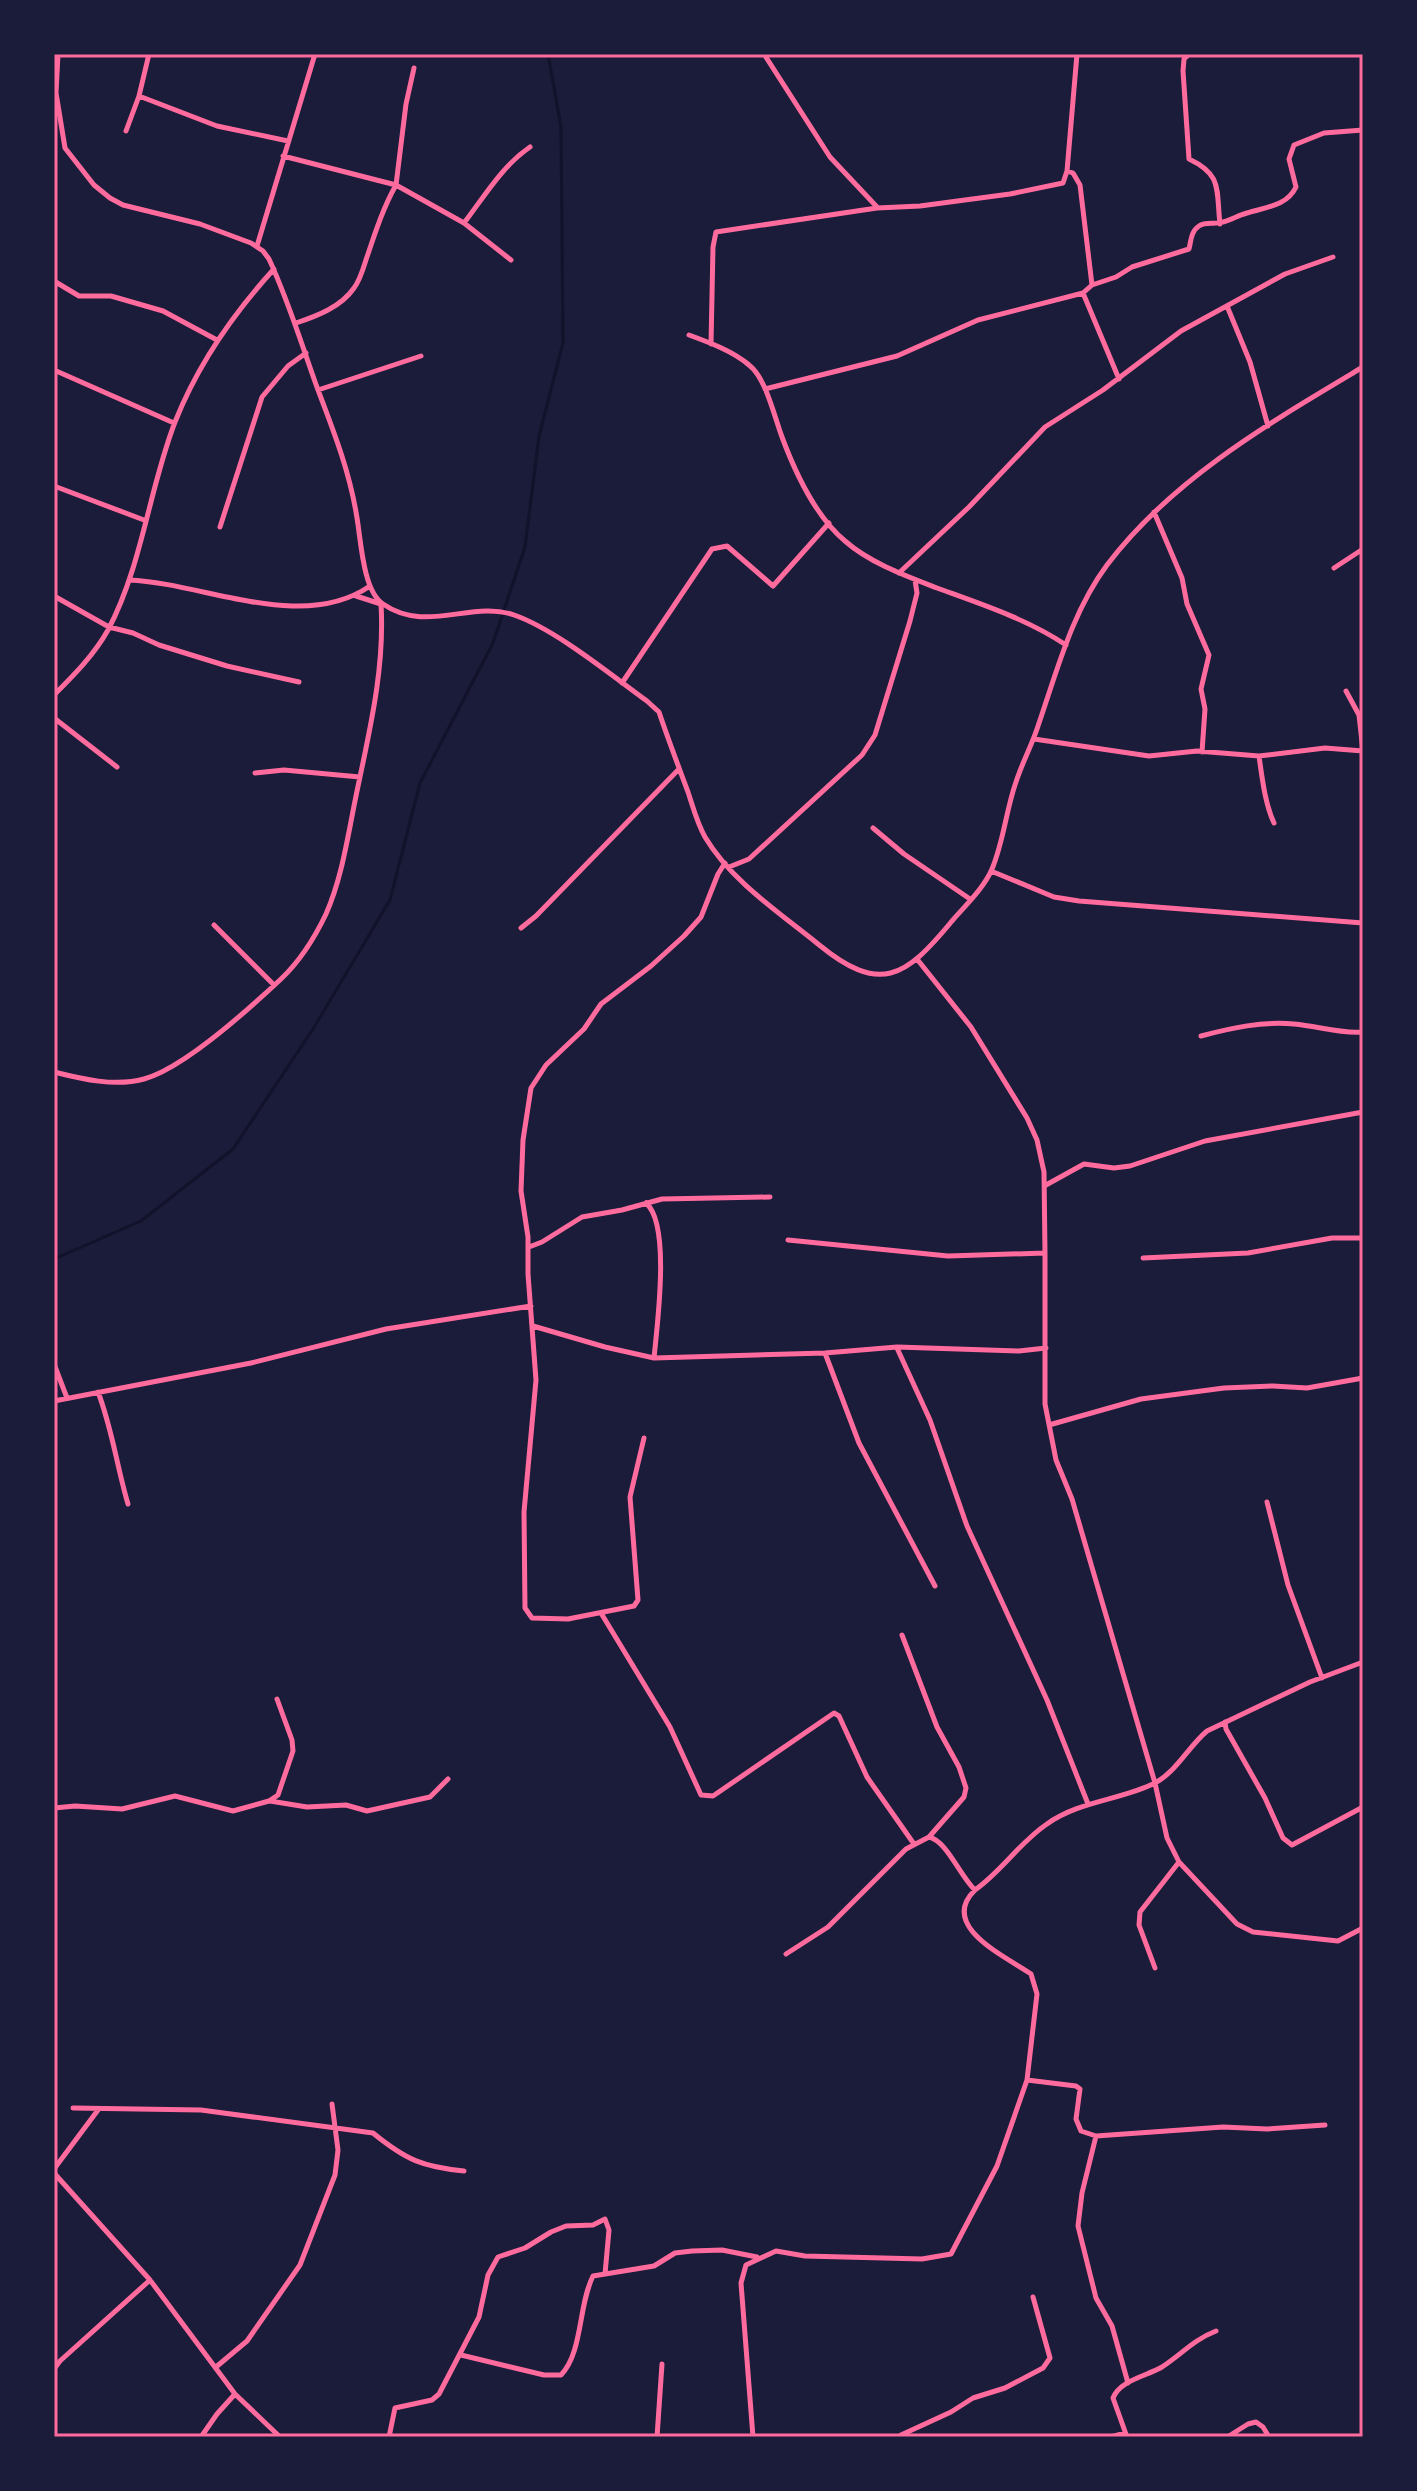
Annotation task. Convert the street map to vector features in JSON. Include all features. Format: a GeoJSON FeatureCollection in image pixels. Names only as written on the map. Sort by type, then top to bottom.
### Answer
{"type":"FeatureCollection","features":[{"type":"Feature","properties":{"kind":"street"},"geometry":{"type":"LineString","coordinates":[[54,1072],[114,1084],[157,1074],[208,1041],[274,985],[299,958],[327,911],[344,855],[370,735],[381,654],[381,604],[370,586],[354,499],[335,433],[296,323],[269,259],[257,246],[200,224],[123,205],[94,185],[65,148],[57,104],[58,54]]}},
{"type":"Feature","properties":{"kind":"street"},"geometry":{"type":"LineString","coordinates":[[126,131],[139,96],[149,54]]}},
{"type":"Feature","properties":{"kind":"street"},"geometry":{"type":"LineString","coordinates":[[257,246],[315,54]]}},
{"type":"Feature","properties":{"kind":"street"},"geometry":{"type":"LineString","coordinates":[[764,54],[830,157],[877,208]]}},
{"type":"Feature","properties":{"kind":"street"},"geometry":{"type":"LineString","coordinates":[[711,344],[716,232],[877,208],[920,206],[1063,183],[1067,171],[1077,54]]}},
{"type":"Feature","properties":{"kind":"street"},"geometry":{"type":"LineString","coordinates":[[1189,54],[1184,59],[1183,71],[1189,159],[1206,167],[1215,178],[1220,224]]}},
{"type":"Feature","properties":{"kind":"street"},"geometry":{"type":"LineString","coordinates":[[296,323],[322,314],[354,288],[396,185],[406,104],[414,68]]}},
{"type":"Feature","properties":{"kind":"street"},"geometry":{"type":"LineString","coordinates":[[139,96],[217,126],[288,141]]}},
{"type":"Feature","properties":{"kind":"street"},"geometry":{"type":"LineString","coordinates":[[765,389],[897,356],[978,320],[1083,293],[1092,285],[1116,277],[1132,267],[1189,249],[1197,227],[1207,222],[1220,224],[1285,201],[1292,195],[1296,187],[1289,159],[1294,145],[1324,133],[1363,130]]}},
{"type":"Feature","properties":{"kind":"street"},"geometry":{"type":"LineString","coordinates":[[54,144],[65,148]]}},
{"type":"Feature","properties":{"kind":"street"},"geometry":{"type":"LineString","coordinates":[[464,223],[517,156],[530,147]]}},
{"type":"Feature","properties":{"kind":"street"},"geometry":{"type":"LineString","coordinates":[[283,156],[396,185],[464,223],[511,260]]}},
{"type":"Feature","properties":{"kind":"street"},"geometry":{"type":"LineString","coordinates":[[1067,171],[1073,173],[1080,185],[1092,285]]}},
{"type":"Feature","properties":{"kind":"street"},"geometry":{"type":"LineString","coordinates":[[899,573],[969,507],[1045,427],[1119,379],[1181,331],[1285,274],[1333,257]]}},
{"type":"Feature","properties":{"kind":"street"},"geometry":{"type":"LineString","coordinates":[[54,695],[83,666],[109,627],[129,580],[174,423],[194,380],[217,340],[274,269]]}},
{"type":"Feature","properties":{"kind":"street"},"geometry":{"type":"LineString","coordinates":[[54,281],[79,296],[111,296],[153,307],[217,340]]}},
{"type":"Feature","properties":{"kind":"street"},"geometry":{"type":"LineString","coordinates":[[1083,293],[1119,379]]}},
{"type":"Feature","properties":{"kind":"street"},"geometry":{"type":"LineString","coordinates":[[1227,306],[1250,362],[1268,426]]}},
{"type":"Feature","properties":{"kind":"street"},"geometry":{"type":"LineString","coordinates":[[689,335],[751,365],[765,389],[800,476],[844,541],[899,573],[1018,618],[1066,645]]}},
{"type":"Feature","properties":{"kind":"street"},"geometry":{"type":"LineString","coordinates":[[220,527],[262,397],[288,366],[306,353]]}},
{"type":"Feature","properties":{"kind":"street"},"geometry":{"type":"LineString","coordinates":[[318,390],[421,356]]}},
{"type":"Feature","properties":{"kind":"street"},"geometry":{"type":"LineString","coordinates":[[356,596],[426,618],[497,612],[516,615],[545,630],[622,683],[659,712],[700,827],[727,865],[835,958],[857,972],[886,974],[927,951],[991,871],[1007,823],[1015,783],[1034,739],[1066,645],[1089,594],[1107,566],[1154,512],[1200,472],[1363,367]]}},
{"type":"Feature","properties":{"kind":"street"},"geometry":{"type":"LineString","coordinates":[[54,370],[174,423]]}},
{"type":"Feature","properties":{"kind":"street"},"geometry":{"type":"LineString","coordinates":[[54,486],[144,520]]}},
{"type":"Feature","properties":{"kind":"street"},"geometry":{"type":"LineString","coordinates":[[1154,512],[1182,578],[1187,604],[1209,655],[1201,689],[1205,709],[1202,752]]}},
{"type":"Feature","properties":{"kind":"street"},"geometry":{"type":"LineString","coordinates":[[622,683],[712,549],[727,546],[773,586],[829,523]]}},
{"type":"Feature","properties":{"kind":"street"},"geometry":{"type":"LineString","coordinates":[[1334,568],[1363,549]]}},
{"type":"Feature","properties":{"kind":"street"},"geometry":{"type":"LineString","coordinates":[[644,1438],[630,1497],[638,1600],[634,1606],[568,1619],[532,1618],[525,1608],[524,1512],[536,1380],[528,1274],[529,1247],[521,1177],[527,1109],[536,1077],[584,1029],[601,1004],[684,936],[701,917],[718,874],[727,865],[749,859],[862,755],[875,735],[910,621],[917,593],[915,579]]}},
{"type":"Feature","properties":{"kind":"street"},"geometry":{"type":"LineString","coordinates":[[129,580],[304,607],[356,596],[370,586]]}},
{"type":"Feature","properties":{"kind":"street"},"geometry":{"type":"LineString","coordinates":[[54,596],[109,627],[227,666],[299,682]]}},
{"type":"Feature","properties":{"kind":"street"},"geometry":{"type":"LineString","coordinates":[[1034,739],[1142,755],[1202,752],[1259,756],[1325,748],[1363,751],[1359,715],[1346,691]]}},
{"type":"Feature","properties":{"kind":"street"},"geometry":{"type":"LineString","coordinates":[[54,718],[117,767]]}},
{"type":"Feature","properties":{"kind":"street"},"geometry":{"type":"LineString","coordinates":[[1259,756],[1267,792],[1267,808],[1274,823]]}},
{"type":"Feature","properties":{"kind":"street"},"geometry":{"type":"LineString","coordinates":[[521,928],[679,769]]}},
{"type":"Feature","properties":{"kind":"street"},"geometry":{"type":"LineString","coordinates":[[255,773],[284,770],[360,777]]}},
{"type":"Feature","properties":{"kind":"street"},"geometry":{"type":"LineString","coordinates":[[873,828],[904,854],[970,899]]}},
{"type":"Feature","properties":{"kind":"street"},"geometry":{"type":"LineString","coordinates":[[991,871],[1054,897],[1079,901],[1363,923]]}},
{"type":"Feature","properties":{"kind":"street"},"geometry":{"type":"LineString","coordinates":[[214,925],[274,985]]}},
{"type":"Feature","properties":{"kind":"street"},"geometry":{"type":"LineString","coordinates":[[917,959],[971,1027],[1027,1118],[1042,1156],[1046,1185],[1045,1404],[1056,1460],[1072,1499],[1155,1783],[1167,1838],[1179,1862],[1237,1924],[1253,1932],[1338,1941],[1363,1928]]}},
{"type":"Feature","properties":{"kind":"street"},"geometry":{"type":"LineString","coordinates":[[1201,1036],[1273,1023],[1298,1024],[1338,1032],[1363,1032]]}},
{"type":"Feature","properties":{"kind":"street"},"geometry":{"type":"LineString","coordinates":[[1046,1185],[1084,1164],[1114,1168],[1130,1166],[1205,1141],[1363,1112]]}},
{"type":"Feature","properties":{"kind":"street"},"geometry":{"type":"LineString","coordinates":[[529,1247],[582,1217],[646,1203],[674,1198],[770,1197]]}},
{"type":"Feature","properties":{"kind":"street"},"geometry":{"type":"LineString","coordinates":[[646,1203],[652,1208],[657,1223],[662,1285],[654,1358]]}},
{"type":"Feature","properties":{"kind":"street"},"geometry":{"type":"LineString","coordinates":[[1143,1258],[1248,1253],[1332,1238],[1363,1238]]}},
{"type":"Feature","properties":{"kind":"street"},"geometry":{"type":"LineString","coordinates":[[788,1240],[948,1256],[1045,1253]]}},
{"type":"Feature","properties":{"kind":"street"},"geometry":{"type":"LineString","coordinates":[[54,1401],[251,1363],[386,1329],[532,1306]]}},
{"type":"Feature","properties":{"kind":"street"},"geometry":{"type":"LineString","coordinates":[[533,1326],[654,1358],[825,1353],[897,1347],[1019,1351],[1046,1348]]}},
{"type":"Feature","properties":{"kind":"street"},"geometry":{"type":"LineString","coordinates":[[897,1347],[930,1420],[967,1526],[1047,1700],[1088,1804]]}},
{"type":"Feature","properties":{"kind":"street"},"geometry":{"type":"LineString","coordinates":[[825,1353],[859,1443],[935,1586]]}},
{"type":"Feature","properties":{"kind":"street"},"geometry":{"type":"LineString","coordinates":[[54,1364],[67,1398]]}},
{"type":"Feature","properties":{"kind":"street"},"geometry":{"type":"LineString","coordinates":[[1049,1425],[1141,1399],[1224,1388],[1307,1388],[1363,1378]]}},
{"type":"Feature","properties":{"kind":"street"},"geometry":{"type":"LineString","coordinates":[[98,1392],[108,1418],[115,1460],[128,1504]]}},
{"type":"Feature","properties":{"kind":"street"},"geometry":{"type":"LineString","coordinates":[[1267,1502],[1288,1585],[1322,1678]]}},
{"type":"Feature","properties":{"kind":"street"},"geometry":{"type":"LineString","coordinates":[[601,1613],[670,1727],[701,1795],[713,1796],[834,1713],[839,1716],[867,1777],[914,1844]]}},
{"type":"Feature","properties":{"kind":"street"},"geometry":{"type":"LineString","coordinates":[[786,1954],[828,1927],[906,1849],[929,1837],[964,1797],[966,1788],[959,1767],[937,1727],[902,1635]]}},
{"type":"Feature","properties":{"kind":"street"},"geometry":{"type":"LineString","coordinates":[[753,2437],[741,2283],[746,2265],[776,2251],[805,2256],[922,2259],[951,2254],[997,2166],[1027,2080],[1037,1994],[1031,1974],[970,1932],[963,1914],[966,1899],[1000,1871],[1030,1837],[1047,1824],[1088,1804],[1155,1783],[1166,1776],[1207,1731],[1363,1662]]}},
{"type":"Feature","properties":{"kind":"street"},"geometry":{"type":"LineString","coordinates":[[54,1808],[122,1809],[175,1796],[233,1811],[269,1801],[278,1795],[293,1751],[277,1699]]}},
{"type":"Feature","properties":{"kind":"street"},"geometry":{"type":"LineString","coordinates":[[1225,1722],[1283,1838],[1292,1845],[1363,1807]]}},
{"type":"Feature","properties":{"kind":"street"},"geometry":{"type":"LineString","coordinates":[[269,1801],[307,1807],[346,1805],[367,1811],[430,1797],[448,1779]]}},
{"type":"Feature","properties":{"kind":"street"},"geometry":{"type":"LineString","coordinates":[[929,1837],[942,1842],[964,1880],[975,1890]]}},
{"type":"Feature","properties":{"kind":"street"},"geometry":{"type":"LineString","coordinates":[[1155,1968],[1139,1925],[1140,1912],[1179,1862]]}},
{"type":"Feature","properties":{"kind":"street"},"geometry":{"type":"LineString","coordinates":[[1027,2080],[1080,2089],[1076,2119],[1081,2131],[1096,2136],[1223,2127],[1267,2129],[1325,2125]]}},
{"type":"Feature","properties":{"kind":"street"},"geometry":{"type":"LineString","coordinates":[[216,2367],[247,2341],[300,2265],[335,2175],[338,2150],[332,2104]]}},
{"type":"Feature","properties":{"kind":"street"},"geometry":{"type":"LineString","coordinates":[[73,2108],[201,2110],[373,2133],[391,2147],[428,2167],[464,2171]]}},
{"type":"Feature","properties":{"kind":"street"},"geometry":{"type":"LineString","coordinates":[[99,2109],[54,2171],[150,2280],[235,2394],[280,2437]]}},
{"type":"Feature","properties":{"kind":"street"},"geometry":{"type":"LineString","coordinates":[[1096,2136],[1082,2193],[1078,2226],[1096,2298],[1112,2326],[1128,2383]]}},
{"type":"Feature","properties":{"kind":"street"},"geometry":{"type":"LineString","coordinates":[[389,2437],[395,2408],[432,2400],[439,2394],[479,2317],[488,2275],[498,2257],[525,2248],[566,2226],[593,2225],[605,2219],[609,2230],[605,2274]]}},
{"type":"Feature","properties":{"kind":"street"},"geometry":{"type":"LineString","coordinates":[[461,2355],[544,2375],[561,2375],[571,2364],[585,2292],[593,2276],[654,2266],[675,2253],[692,2251],[722,2250],[758,2257]]}},
{"type":"Feature","properties":{"kind":"street"},"geometry":{"type":"LineString","coordinates":[[54,2369],[150,2280]]}},
{"type":"Feature","properties":{"kind":"street"},"geometry":{"type":"LineString","coordinates":[[901,2437],[973,2398],[1005,2388],[1043,2368],[1050,2358],[1033,2297]]}},
{"type":"Feature","properties":{"kind":"street"},"geometry":{"type":"LineString","coordinates":[[1111,2437],[1126,2435],[1113,2398],[1115,2393],[1128,2383],[1162,2367],[1196,2339],[1216,2331]]}},
{"type":"Feature","properties":{"kind":"street"},"geometry":{"type":"LineString","coordinates":[[657,2437],[662,2364]]}},
{"type":"Feature","properties":{"kind":"street"},"geometry":{"type":"LineString","coordinates":[[201,2437],[235,2394]]}},
{"type":"Feature","properties":{"kind":"street"},"geometry":{"type":"LineString","coordinates":[[1229,2436],[1256,2422],[1269,2437]]}},
{"type":"Feature","properties":{"kind":"waterway"},"geometry":{"type":"LineString","coordinates":[[54,1259],[141,1221],[233,1149],[313,1029],[390,900],[420,783],[493,643],[525,547],[539,436],[563,343],[561,127],[548,54]]}}]}
